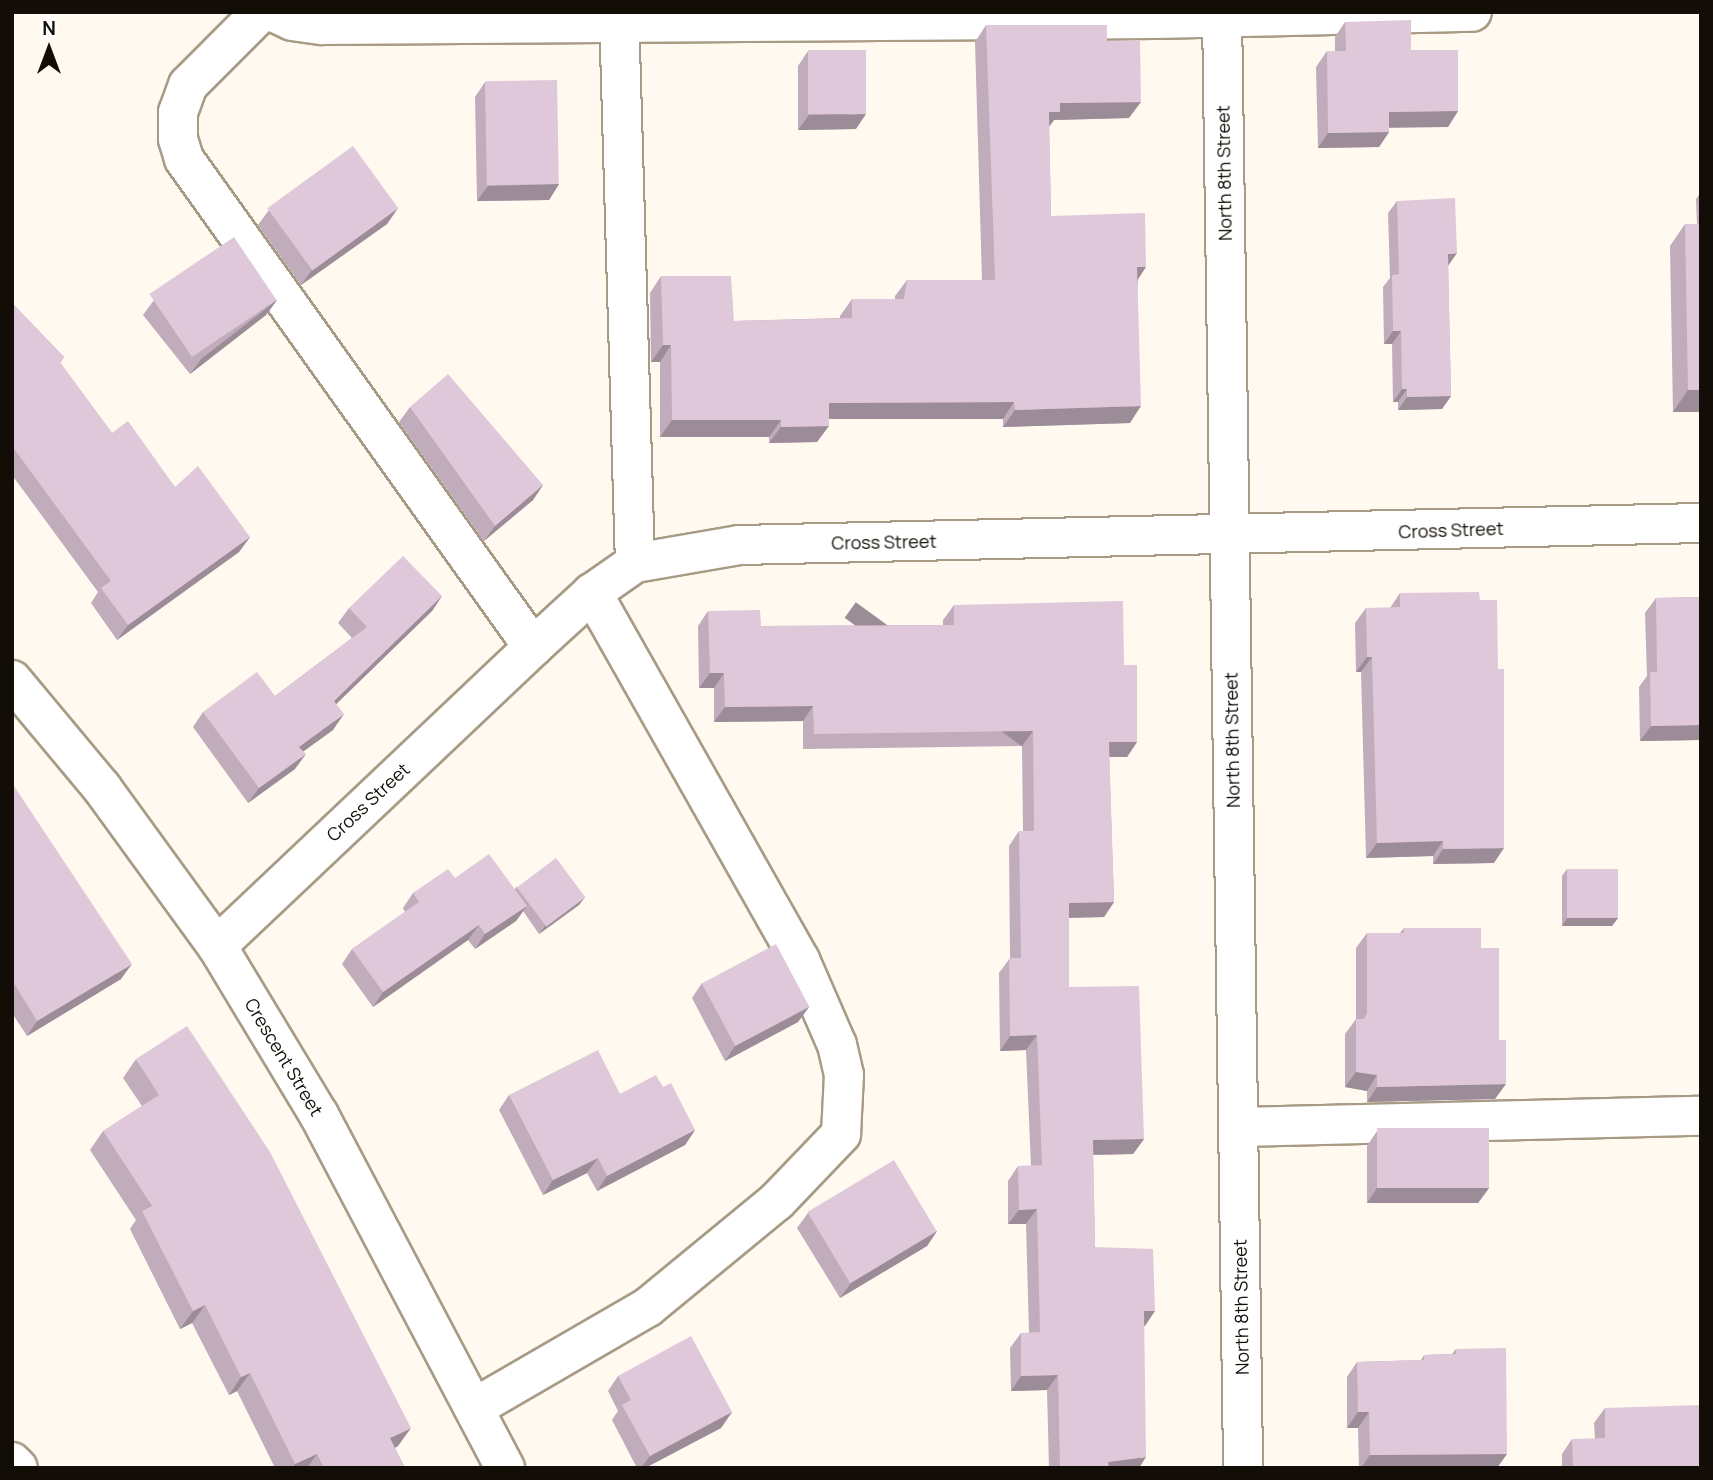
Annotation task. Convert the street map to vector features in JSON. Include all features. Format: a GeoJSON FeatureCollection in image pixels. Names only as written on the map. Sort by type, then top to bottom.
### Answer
{"type":"FeatureCollection","features":[{"type":"Feature","properties":{"kind":"street"},"geometry":{"type":"LineString","coordinates":[[261,12],[188,85],[178,112],[178,139],[184,159],[533,647]]}},
{"type":"Feature","properties":{"kind":"street"},"geometry":{"type":"LineString","coordinates":[[273,12],[292,21],[322,25],[619,18],[1472,12]]}},
{"type":"Feature","properties":{"kind":"street","name":"North 8th Street"},"geometry":{"type":"LineString","coordinates":[[1222,15],[1243,1468]]}},
{"type":"Feature","properties":{"kind":"street"},"geometry":{"type":"LineString","coordinates":[[619,18],[635,563]]}},
{"type":"Feature","properties":{"kind":"street","name":"Cross Street"},"geometry":{"type":"LineString","coordinates":[[218,946],[533,647],[593,593],[635,563],[739,545],[1228,536],[1701,523]]}},
{"type":"Feature","properties":{"kind":"street"},"geometry":{"type":"LineString","coordinates":[[474,1408],[648,1307],[777,1201],[841,1134],[844,1075],[837,1045],[800,960],[593,593]]}},
{"type":"Feature","properties":{"kind":"street","name":"Crescent Street"},"geometry":{"type":"LineString","coordinates":[[12,680],[102,788],[218,946],[319,1115],[505,1468]]}},
{"type":"Feature","properties":{"kind":"street"},"geometry":{"type":"LineString","coordinates":[[1238,1128],[1701,1116]]}},
{"type":"Feature","properties":{"kind":"street"},"geometry":{"type":"LineString","coordinates":[[12,1462],[18,1468]]}},
{"type":"Feature","properties":{"kind":"building"},"geometry":{"type":"Polygon","coordinates":[[[1411,20],[1411,50],[1458,50],[1458,111],[1389,112],[1389,132],[1328,133],[1327,51],[1346,51],[1345,22],[1411,20]]]}},
{"type":"Feature","properties":{"kind":"building"},"geometry":{"type":"Polygon","coordinates":[[[986,25],[1107,25],[1107,41],[1140,41],[1141,102],[1060,103],[1060,112],[1049,112],[1051,216],[1145,213],[1146,267],[1137,267],[1141,406],[1015,410],[1014,402],[829,403],[829,426],[781,427],[781,420],[672,420],[671,345],[663,345],[661,276],[731,276],[734,321],[852,318],[852,299],[904,299],[907,280],[995,280],[986,25]]]}},
{"type":"Feature","properties":{"kind":"building"},"geometry":{"type":"Polygon","coordinates":[[[808,50],[866,50],[866,114],[808,114],[808,50]]]}},
{"type":"Feature","properties":{"kind":"building"},"geometry":{"type":"Polygon","coordinates":[[[557,80],[559,184],[487,185],[485,81],[557,80]]]}},
{"type":"Feature","properties":{"kind":"building"},"geometry":{"type":"Polygon","coordinates":[[[353,146],[398,208],[313,271],[267,208],[353,146]]]}},
{"type":"Feature","properties":{"kind":"building"},"geometry":{"type":"Polygon","coordinates":[[[1455,198],[1457,253],[1448,254],[1451,396],[1407,397],[1407,389],[1402,389],[1401,331],[1393,331],[1392,275],[1399,274],[1397,201],[1455,198]]]}},
{"type":"Feature","properties":{"kind":"building"},"geometry":{"type":"Polygon","coordinates":[[[1685,224],[1701,224],[1701,390],[1688,390],[1685,224]]]}},
{"type":"Feature","properties":{"kind":"building"},"geometry":{"type":"Polygon","coordinates":[[[234,237],[276,300],[192,357],[149,294],[234,237]]]}},
{"type":"Feature","properties":{"kind":"building"},"geometry":{"type":"Polygon","coordinates":[[[12,303],[64,357],[60,362],[112,433],[128,421],[175,487],[198,466],[250,537],[128,625],[101,588],[111,581],[12,446],[12,303]]]}},
{"type":"Feature","properties":{"kind":"building"},"geometry":{"type":"Polygon","coordinates":[[[448,374],[543,485],[495,526],[410,407],[448,374]]]}},
{"type":"Feature","properties":{"kind":"building"},"geometry":{"type":"Polygon","coordinates":[[[403,556],[442,596],[334,701],[344,714],[299,747],[306,754],[259,788],[203,712],[257,672],[275,696],[367,627],[349,608],[403,556]]]}},
{"type":"Feature","properties":{"kind":"building"},"geometry":{"type":"Polygon","coordinates":[[[1479,592],[1480,600],[1497,600],[1498,669],[1504,669],[1504,848],[1443,849],[1443,841],[1377,843],[1372,657],[1367,657],[1366,608],[1400,607],[1400,593],[1479,592]]]}},
{"type":"Feature","properties":{"kind":"building"},"geometry":{"type":"Polygon","coordinates":[[[1701,597],[1701,725],[1651,726],[1650,672],[1657,672],[1656,598],[1701,597]]]}},
{"type":"Feature","properties":{"kind":"building"},"geometry":{"type":"Polygon","coordinates":[[[1123,601],[1124,665],[1137,665],[1137,742],[1109,742],[1114,902],[1069,903],[1069,987],[1139,986],[1144,1139],[1093,1140],[1095,1247],[1153,1249],[1155,1311],[1144,1311],[1146,1457],[1108,1462],[1109,1468],[1060,1468],[1058,1375],[1021,1376],[1021,1333],[1040,1332],[1037,1209],[1019,1210],[1018,1166],[1042,1165],[1037,1035],[1010,1036],[1009,958],[1021,958],[1019,831],[1034,831],[1033,731],[814,734],[813,706],[725,707],[724,673],[710,673],[708,611],[760,610],[761,626],[954,625],[954,605],[1123,601]]]}},
{"type":"Feature","properties":{"kind":"building"},"geometry":{"type":"Polygon","coordinates":[[[12,783],[132,964],[37,1021],[12,980],[12,783]]]}},
{"type":"Feature","properties":{"kind":"building"},"geometry":{"type":"Polygon","coordinates":[[[489,854],[527,906],[485,934],[479,925],[383,992],[352,949],[419,902],[413,893],[448,869],[455,878],[489,854]]]}},
{"type":"Feature","properties":{"kind":"building"},"geometry":{"type":"Polygon","coordinates":[[[556,858],[585,897],[546,927],[517,887],[556,858]]]}},
{"type":"Feature","properties":{"kind":"building"},"geometry":{"type":"Polygon","coordinates":[[[1567,869],[1618,869],[1618,918],[1567,918],[1567,869]]]}},
{"type":"Feature","properties":{"kind":"building"},"geometry":{"type":"Polygon","coordinates":[[[1404,928],[1481,928],[1481,948],[1499,948],[1499,1040],[1506,1040],[1506,1084],[1377,1087],[1377,1075],[1356,1072],[1356,1019],[1364,1019],[1367,1013],[1367,933],[1404,933],[1404,928]]]}},
{"type":"Feature","properties":{"kind":"building"},"geometry":{"type":"Polygon","coordinates":[[[776,944],[809,1007],[735,1046],[702,983],[776,944]]]}},
{"type":"Feature","properties":{"kind":"building"},"geometry":{"type":"Polygon","coordinates":[[[187,1026],[270,1152],[411,1428],[390,1438],[405,1468],[324,1468],[317,1454],[295,1464],[250,1373],[241,1377],[205,1305],[193,1311],[142,1211],[152,1206],[103,1131],[159,1095],[136,1059],[187,1026]]]}},
{"type":"Feature","properties":{"kind":"building"},"geometry":{"type":"Polygon","coordinates":[[[598,1050],[620,1094],[656,1075],[663,1087],[671,1083],[695,1130],[607,1176],[598,1158],[553,1180],[509,1095],[598,1050]]]}},
{"type":"Feature","properties":{"kind":"building"},"geometry":{"type":"Polygon","coordinates":[[[1377,1128],[1489,1128],[1489,1188],[1377,1188],[1377,1128]]]}},
{"type":"Feature","properties":{"kind":"building"},"geometry":{"type":"Polygon","coordinates":[[[894,1160],[937,1231],[850,1283],[807,1212],[894,1160]]]}},
{"type":"Feature","properties":{"kind":"building"},"geometry":{"type":"Polygon","coordinates":[[[691,1336],[732,1412],[650,1456],[622,1405],[631,1400],[618,1376],[691,1336]]]}},
{"type":"Feature","properties":{"kind":"building"},"geometry":{"type":"Polygon","coordinates":[[[1506,1348],[1507,1454],[1370,1455],[1369,1412],[1358,1412],[1357,1362],[1424,1360],[1424,1355],[1456,1354],[1456,1349],[1506,1348]]]}},
{"type":"Feature","properties":{"kind":"building"},"geometry":{"type":"Polygon","coordinates":[[[1701,1405],[1701,1468],[1573,1468],[1572,1439],[1605,1438],[1605,1408],[1701,1405]]]}}]}
